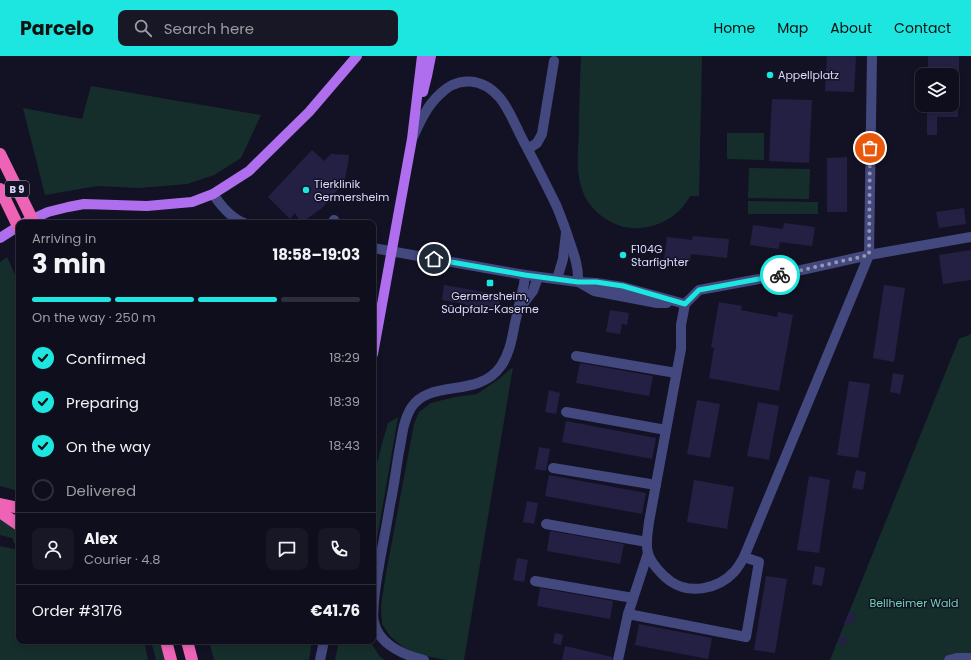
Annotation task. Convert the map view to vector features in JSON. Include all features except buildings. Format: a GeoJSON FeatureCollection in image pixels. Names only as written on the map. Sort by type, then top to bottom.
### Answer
{"type":"FeatureCollection","features":[{"type":"Feature","properties":{"kind":"highway","name":"B 9"},"geometry":{"type":"LineString","coordinates":[[0,154],[33,220]]}},
{"type":"Feature","properties":{"kind":"highway","name":"B 9"},"geometry":{"type":"LineString","coordinates":[[0,189],[16,221]]}},
{"type":"Feature","properties":{"kind":"highway"},"geometry":{"type":"LineString","coordinates":[[0,504],[16,507]]}},
{"type":"Feature","properties":{"kind":"highway"},"geometry":{"type":"LineString","coordinates":[[0,512],[16,523]]}},
{"type":"Feature","properties":{"kind":"highway"},"geometry":{"type":"LineString","coordinates":[[167,644],[171,660]]}},
{"type":"Feature","properties":{"kind":"highway"},"geometry":{"type":"LineString","coordinates":[[174,644],[178,660]]}},
{"type":"Feature","properties":{"kind":"highway"},"geometry":{"type":"LineString","coordinates":[[188,644],[192,660]]}},
{"type":"Feature","properties":{"kind":"main road"},"geometry":{"type":"LineString","coordinates":[[326,92],[350,56]]}},
{"type":"Feature","properties":{"kind":"main road"},"geometry":{"type":"LineString","coordinates":[[31,220],[48,212],[84,204],[147,206],[192,202],[213,194],[249,171],[309,112],[357,56]]}},
{"type":"Feature","properties":{"kind":"main road"},"geometry":{"type":"LineString","coordinates":[[376,338],[412,139],[422,56]]}},
{"type":"Feature","properties":{"kind":"main road"},"geometry":{"type":"LineString","coordinates":[[415,119],[428,76],[431,56]]}},
{"type":"Feature","properties":{"kind":"main road","name":"B 9"},"geometry":{"type":"LineString","coordinates":[[0,238],[16,229]]}},
{"type":"Feature","properties":{"kind":"street"},"geometry":{"type":"LineString","coordinates":[[872,56],[869,255],[744,557],[734,572],[724,581],[712,587],[698,589],[683,587],[670,582],[653,563],[648,553],[647,542],[649,522],[681,349],[681,325],[685,304],[699,290],[770,278],[869,255],[971,238]]}},
{"type":"Feature","properties":{"kind":"street"},"geometry":{"type":"LineString","coordinates":[[526,147],[537,143],[542,134],[554,61]]}},
{"type":"Feature","properties":{"kind":"street"},"geometry":{"type":"LineString","coordinates":[[412,139],[425,114],[444,89],[458,82],[469,81],[483,84],[491,90],[500,99],[510,115],[555,201],[574,254],[578,273],[578,282]]}},
{"type":"Feature","properties":{"kind":"street"},"geometry":{"type":"LineString","coordinates":[[213,194],[220,205],[230,215],[238,220]]}},
{"type":"Feature","properties":{"kind":"street"},"geometry":{"type":"LineString","coordinates":[[557,279],[562,259],[566,231]]}},
{"type":"Feature","properties":{"kind":"street"},"geometry":{"type":"LineString","coordinates":[[376,249],[525,275],[578,282],[594,292],[610,295],[657,303],[685,304]]}},
{"type":"Feature","properties":{"kind":"street"},"geometry":{"type":"LineString","coordinates":[[376,584],[407,415],[418,399],[430,392],[470,386],[482,381],[500,366],[510,348],[525,275]]}},
{"type":"Feature","properties":{"kind":"street"},"geometry":{"type":"LineString","coordinates":[[518,312],[533,291],[538,277]]}},
{"type":"Feature","properties":{"kind":"street"},"geometry":{"type":"LineString","coordinates":[[576,356],[676,373]]}},
{"type":"Feature","properties":{"kind":"street"},"geometry":{"type":"LineString","coordinates":[[566,412],[666,430]]}},
{"type":"Feature","properties":{"kind":"street"},"geometry":{"type":"LineString","coordinates":[[553,468],[656,485]]}},
{"type":"Feature","properties":{"kind":"street"},"geometry":{"type":"LineString","coordinates":[[546,524],[647,542]]}},
{"type":"Feature","properties":{"kind":"street"},"geometry":{"type":"LineString","coordinates":[[618,660],[628,614],[648,553]]}},
{"type":"Feature","properties":{"kind":"street"},"geometry":{"type":"LineString","coordinates":[[628,614],[746,637],[759,562],[744,557]]}},
{"type":"Feature","properties":{"kind":"street"},"geometry":{"type":"LineString","coordinates":[[535,581],[633,598]]}},
{"type":"Feature","properties":{"kind":"street"},"geometry":{"type":"LineString","coordinates":[[376,630],[389,645],[397,650],[424,660]]}},
{"type":"Feature","properties":{"kind":"street"},"geometry":{"type":"LineString","coordinates":[[320,660],[323,644]]}},
{"type":"Feature","properties":{"kind":"street"},"geometry":{"type":"LineString","coordinates":[[953,659],[971,658]]}},
{"type":"Feature","properties":{"kind":"green space"},"geometry":{"type":"Polygon","coordinates":[[[581,56],[702,56],[699,196],[690,196],[681,209],[663,222],[641,228],[631,228],[613,223],[596,211],[589,204],[584,195],[579,180],[578,166],[581,56]]]}},
{"type":"Feature","properties":{"kind":"green space"},"geometry":{"type":"Polygon","coordinates":[[[91,86],[261,115],[241,158],[214,175],[187,184],[139,188],[97,186],[45,195],[23,108],[82,119],[91,86]]]}},
{"type":"Feature","properties":{"kind":"green space"},"geometry":{"type":"Polygon","coordinates":[[[727,133],[764,133],[764,160],[727,159],[727,133]]]}},
{"type":"Feature","properties":{"kind":"green space"},"geometry":{"type":"Polygon","coordinates":[[[749,168],[810,169],[809,199],[748,198],[749,168]]]}},
{"type":"Feature","properties":{"kind":"green space"},"geometry":{"type":"Polygon","coordinates":[[[748,201],[818,202],[818,214],[748,214],[748,201]]]}},
{"type":"Feature","properties":{"kind":"green space"},"geometry":{"type":"Polygon","coordinates":[[[7,257],[16,277],[16,490],[0,486],[0,262],[7,257]]]}},
{"type":"Feature","properties":{"kind":"green space","name":"Bellheimer Wald"},"geometry":{"type":"Polygon","coordinates":[[[971,334],[971,660],[830,660],[959,339],[971,334]]]}},
{"type":"Feature","properties":{"kind":"green space"},"geometry":{"type":"Polygon","coordinates":[[[513,367],[464,660],[446,660],[421,655],[403,647],[390,636],[382,624],[381,605],[414,424],[419,412],[431,403],[455,397],[477,394],[499,379],[513,367]]]}},
{"type":"Feature","properties":{"kind":"green space"},"geometry":{"type":"Polygon","coordinates":[[[398,417],[376,545],[376,468],[388,423],[398,417]]]}},
{"type":"Feature","properties":{"kind":"green space"},"geometry":{"type":"Polygon","coordinates":[[[0,519],[16,528],[16,543],[14,543],[12,538],[0,535],[0,519]]]}},
{"type":"Feature","properties":{"kind":"green space"},"geometry":{"type":"Polygon","coordinates":[[[0,546],[16,549],[16,644],[145,644],[148,660],[0,660],[0,546]]]}},
{"type":"Feature","properties":{"kind":"green space"},"geometry":{"type":"Polygon","coordinates":[[[152,644],[163,644],[167,660],[156,660],[152,644]]]}},
{"type":"Feature","properties":{"kind":"green space"},"geometry":{"type":"Polygon","coordinates":[[[210,644],[312,644],[309,660],[214,660],[210,644]]]}},
{"type":"Feature","properties":{"kind":"green space"},"geometry":{"type":"Polygon","coordinates":[[[338,644],[372,644],[380,657],[385,660],[335,660],[338,644]]]}},
{"type":"Feature","properties":{"kind":"way so far"},"geometry":{"type":"LineString","coordinates":[[780,275],[869,255],[870,148]]}},
{"type":"Feature","properties":{"kind":"place","name":"Appellplatz"},"geometry":{"type":"Point","coordinates":[770,75]}},
{"type":"Feature","properties":{"kind":"place","name":"Tierklinik Germersheim"},"geometry":{"type":"Point","coordinates":[306,190]}},
{"type":"Feature","properties":{"kind":"place","name":"F104G Starfighter"},"geometry":{"type":"Point","coordinates":[623,255]}},
{"type":"Feature","properties":{"kind":"place","name":"Germersheim, Südpfalz-Kaserne"},"geometry":{"type":"Point","coordinates":[490,283]}},
{"type":"Feature","properties":{"kind":"route"},"geometry":{"type":"LineString","coordinates":[[434,259],[538,277],[623,286],[685,304],[699,290],[780,275]]}}]}
